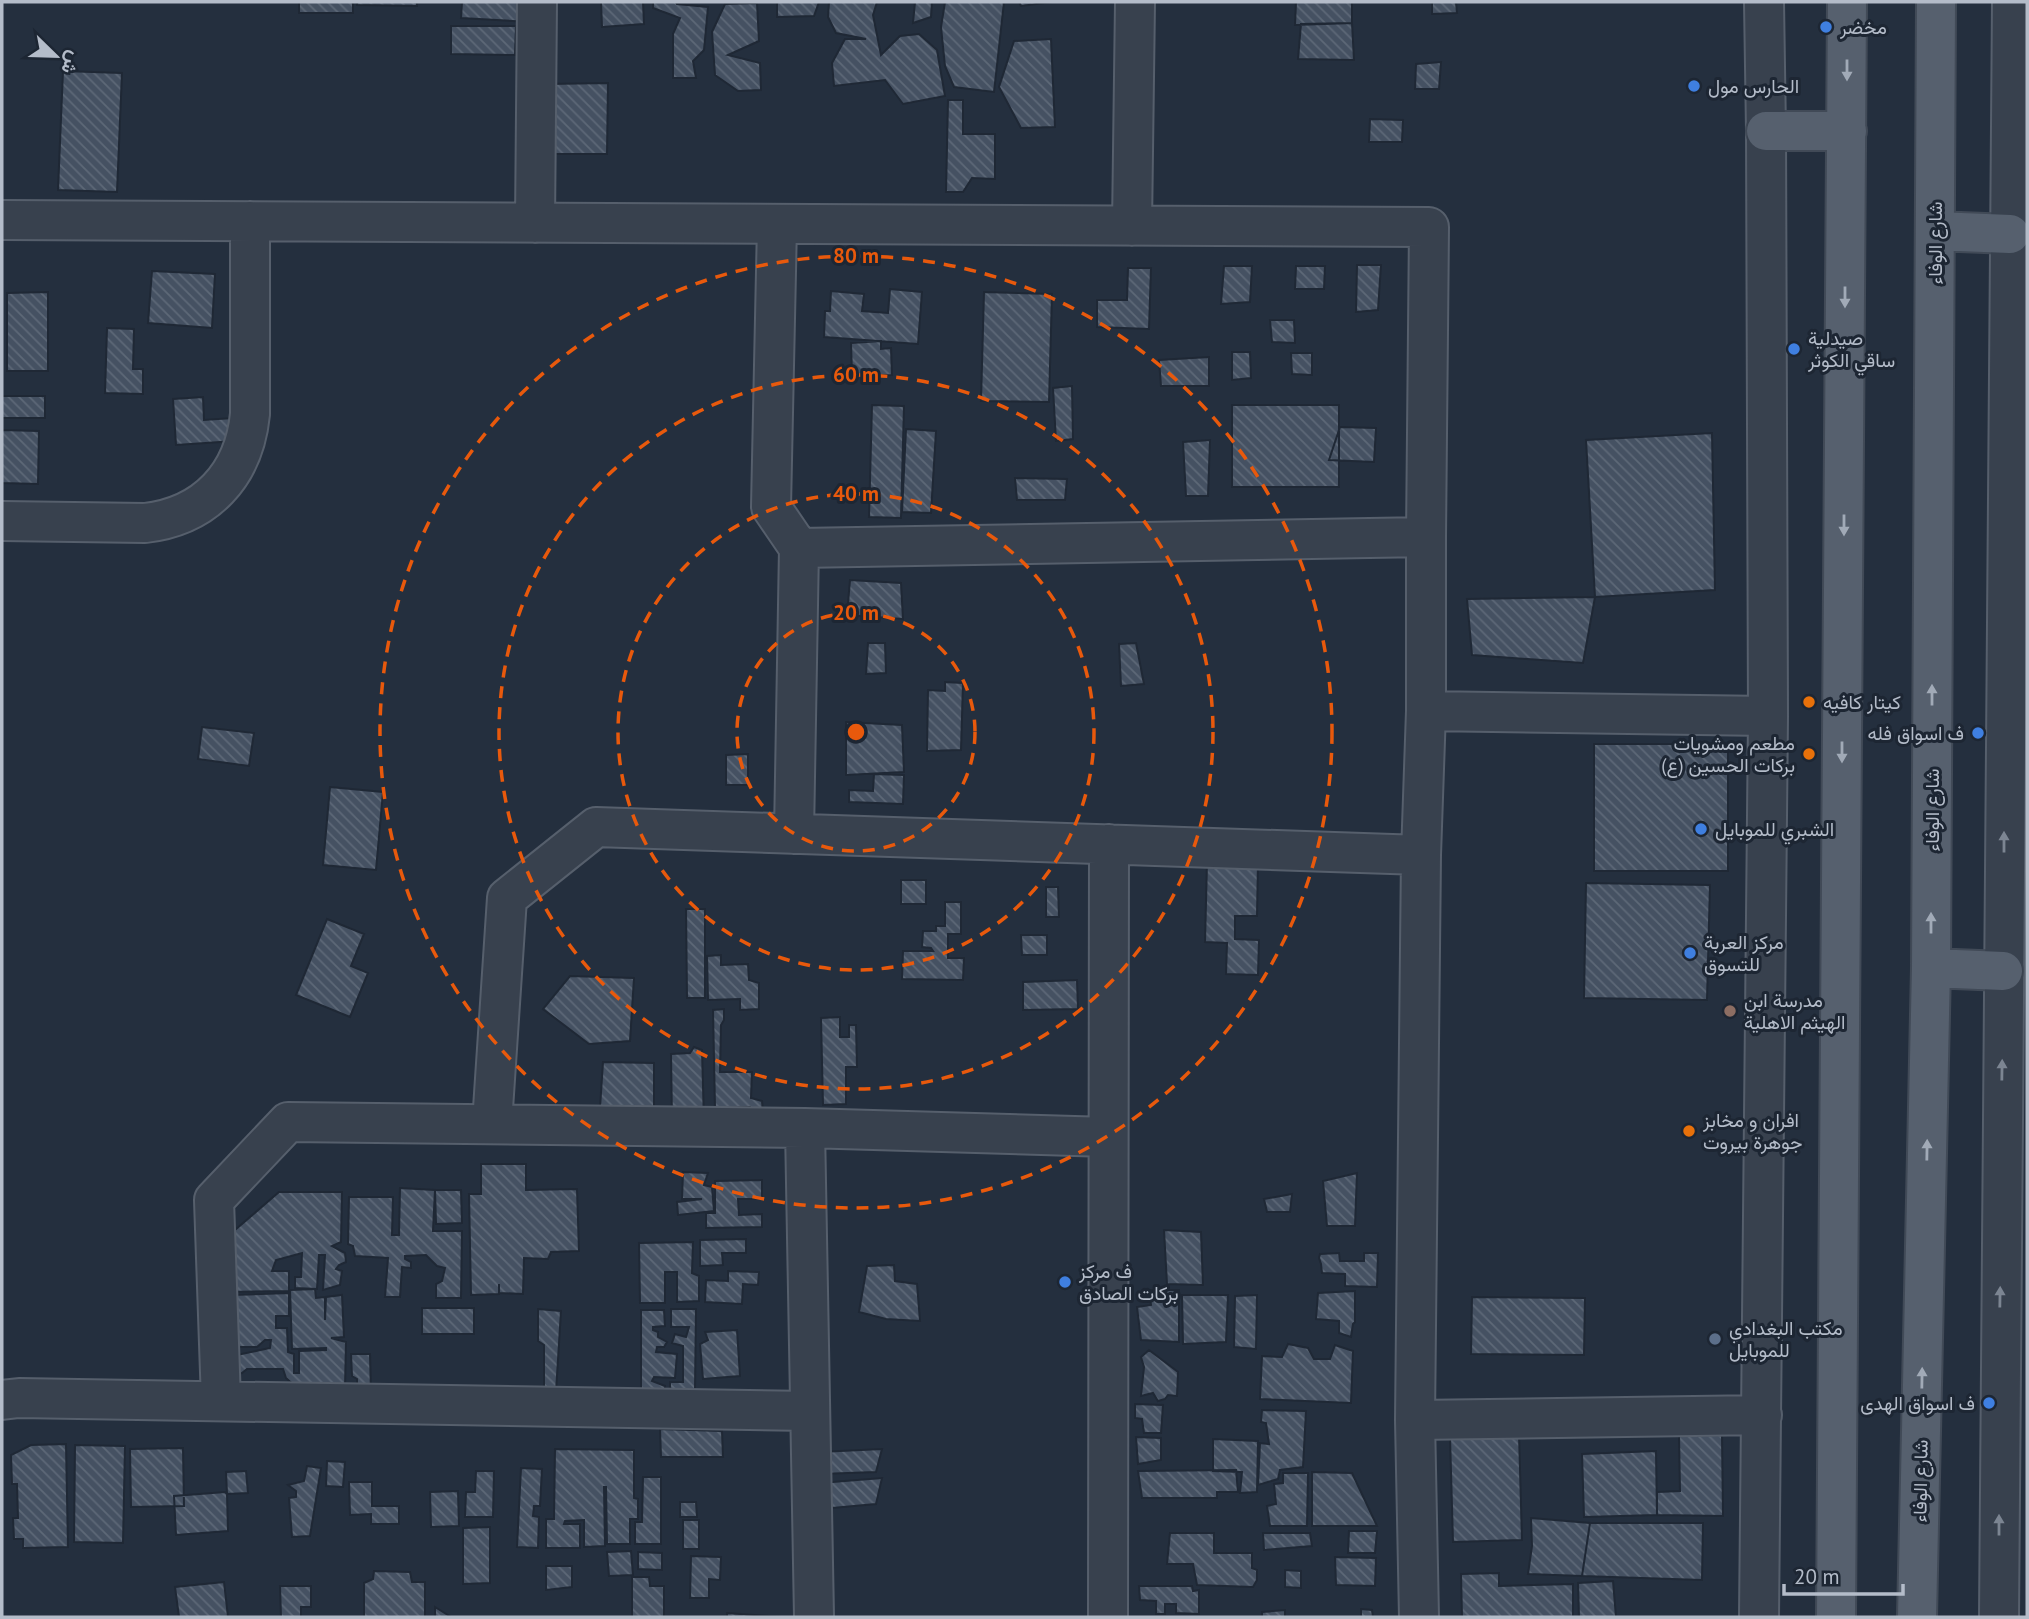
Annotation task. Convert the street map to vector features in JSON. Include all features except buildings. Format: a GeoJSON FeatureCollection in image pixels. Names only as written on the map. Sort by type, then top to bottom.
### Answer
{"type":"FeatureCollection","features":[{"type":"Feature","properties":{"kind":"main road"},"geometry":{"type":"LineString","coordinates":[[1836,1617],[1847,2]]}},
{"type":"Feature","properties":{"kind":"main road","name":"شارع الوفاء"},"geometry":{"type":"LineString","coordinates":[[1917,1617],[1931,968],[1936,2]]}},
{"type":"Feature","properties":{"kind":"main road"},"geometry":{"type":"LineString","coordinates":[[1766,131],[1846,131]]}},
{"type":"Feature","properties":{"kind":"main road"},"geometry":{"type":"LineString","coordinates":[[1935,231],[2010,234]]}},
{"type":"Feature","properties":{"kind":"main road"},"geometry":{"type":"LineString","coordinates":[[1931,968],[2003,971]]}},
{"type":"Feature","properties":{"kind":"street"},"geometry":{"type":"LineString","coordinates":[[535,223],[537,2]]}},
{"type":"Feature","properties":{"kind":"street"},"geometry":{"type":"LineString","coordinates":[[1132,226],[1135,2]]}},
{"type":"Feature","properties":{"kind":"street"},"geometry":{"type":"LineString","coordinates":[[1759,1617],[1768,716],[1763,2]]}},
{"type":"Feature","properties":{"kind":"street"},"geometry":{"type":"LineString","coordinates":[[1999,1617],[2014,1341],[2003,971],[2016,777],[2017,452],[2010,234],[2012,2]]}},
{"type":"Feature","properties":{"kind":"street"},"geometry":{"type":"LineString","coordinates":[[2,220],[1429,227],[1426,711],[1421,855],[1415,1420],[1419,1617]]}},
{"type":"Feature","properties":{"kind":"street"},"geometry":{"type":"LineString","coordinates":[[2,521],[162,521],[177,517],[195,506],[212,495],[227,480],[244,449],[249,431],[250,221]]}},
{"type":"Feature","properties":{"kind":"street"},"geometry":{"type":"LineString","coordinates":[[777,224],[771,507],[799,548],[794,834]]}},
{"type":"Feature","properties":{"kind":"street"},"geometry":{"type":"LineString","coordinates":[[799,548],[1426,537]]}},
{"type":"Feature","properties":{"kind":"street"},"geometry":{"type":"LineString","coordinates":[[1426,711],[1768,716]]}},
{"type":"Feature","properties":{"kind":"street"},"geometry":{"type":"LineString","coordinates":[[492,1124],[508,898],[596,827],[1421,855]]}},
{"type":"Feature","properties":{"kind":"street"},"geometry":{"type":"LineString","coordinates":[[1108,1617],[1109,844]]}},
{"type":"Feature","properties":{"kind":"street"},"geometry":{"type":"LineString","coordinates":[[221,1401],[214,1200],[288,1122],[805,1128],[1108,1137]]}},
{"type":"Feature","properties":{"kind":"street"},"geometry":{"type":"LineString","coordinates":[[805,1128],[814,1617]]}},
{"type":"Feature","properties":{"kind":"street"},"geometry":{"type":"LineString","coordinates":[[2,1400],[19,1398],[810,1411]]}},
{"type":"Feature","properties":{"kind":"street"},"geometry":{"type":"LineString","coordinates":[[1415,1420],[1762,1415]]}},
{"type":"Feature","properties":{"kind":"place","name":"مخضر"},"geometry":{"type":"Point","coordinates":[1826,27]}},
{"type":"Feature","properties":{"kind":"place","name":"الحارس مول"},"geometry":{"type":"Point","coordinates":[1694,86]}},
{"type":"Feature","properties":{"kind":"place","name":"صيدلية ساقي الكوثر"},"geometry":{"type":"Point","coordinates":[1794,349]}},
{"type":"Feature","properties":{"kind":"place","name":"كيتار كافيه"},"geometry":{"type":"Point","coordinates":[1809,702]}},
{"type":"Feature","properties":{"kind":"place","name":"ف اسواق فله"},"geometry":{"type":"Point","coordinates":[1978,733]}},
{"type":"Feature","properties":{"kind":"place","name":"مطعم ومشويات بركات الحسين (ع)"},"geometry":{"type":"Point","coordinates":[1809,754]}},
{"type":"Feature","properties":{"kind":"place","name":"الشبري للموبايل"},"geometry":{"type":"Point","coordinates":[1701,829]}},
{"type":"Feature","properties":{"kind":"place","name":"مركز العربة للتسوق"},"geometry":{"type":"Point","coordinates":[1690,953]}},
{"type":"Feature","properties":{"kind":"place","name":"مدرسة ابن الهيثم الاهلية"},"geometry":{"type":"Point","coordinates":[1730,1011]}},
{"type":"Feature","properties":{"kind":"place","name":"افران و مخابز جوهرة بيروت"},"geometry":{"type":"Point","coordinates":[1689,1131]}},
{"type":"Feature","properties":{"kind":"place","name":"ف مركز بركات الصادق"},"geometry":{"type":"Point","coordinates":[1065,1282]}},
{"type":"Feature","properties":{"kind":"place","name":"مكتب البغدادي للموبايل"},"geometry":{"type":"Point","coordinates":[1715,1339]}},
{"type":"Feature","properties":{"kind":"place","name":"ف اسواق الهدى"},"geometry":{"type":"Point","coordinates":[1989,1403]}}]}
